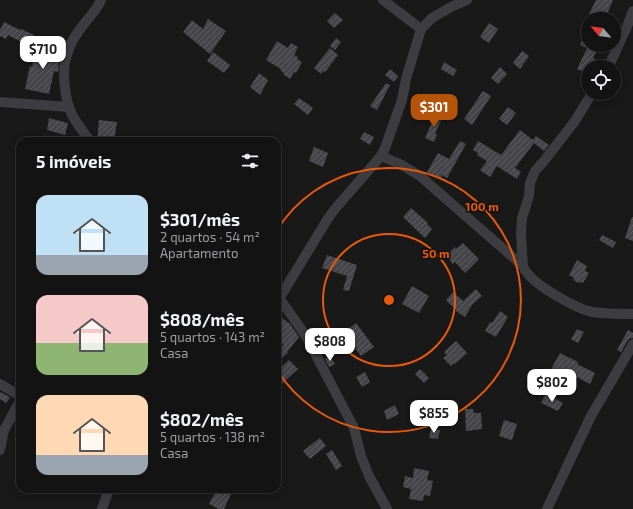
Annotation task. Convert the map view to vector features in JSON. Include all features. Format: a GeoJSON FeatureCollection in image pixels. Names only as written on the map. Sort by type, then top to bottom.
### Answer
{"type":"FeatureCollection","features":[{"type":"Feature","properties":{"kind":"street"},"geometry":{"type":"LineString","coordinates":[[87,137],[73,117],[69,107],[64,74],[66,56],[71,44],[77,33],[98,7],[101,0]]}},
{"type":"Feature","properties":{"kind":"street"},"geometry":{"type":"LineString","coordinates":[[383,0],[421,29]]}},
{"type":"Feature","properties":{"kind":"street"},"geometry":{"type":"LineString","coordinates":[[281,295],[334,210],[381,156],[402,100],[406,79],[421,29],[432,18],[467,0]]}},
{"type":"Feature","properties":{"kind":"street"},"geometry":{"type":"LineString","coordinates":[[612,60],[632,16]]}},
{"type":"Feature","properties":{"kind":"street"},"geometry":{"type":"LineString","coordinates":[[523,266],[521,234],[522,218],[529,196],[530,183],[535,171],[575,122],[588,100]]}},
{"type":"Feature","properties":{"kind":"street"},"geometry":{"type":"LineString","coordinates":[[0,102],[69,107]]}},
{"type":"Feature","properties":{"kind":"street"},"geometry":{"type":"LineString","coordinates":[[381,156],[400,164],[420,176],[523,266],[527,274],[553,293],[580,308],[591,311],[602,313],[633,314]]}},
{"type":"Feature","properties":{"kind":"street"},"geometry":{"type":"LineString","coordinates":[[281,304],[306,336],[354,428],[361,456],[387,509]]}},
{"type":"Feature","properties":{"kind":"street"},"geometry":{"type":"LineString","coordinates":[[547,509],[591,416],[633,344]]}},
{"type":"Feature","properties":{"kind":"street"},"geometry":{"type":"LineString","coordinates":[[0,384],[16,393]]}},
{"type":"Feature","properties":{"kind":"street"},"geometry":{"type":"LineString","coordinates":[[0,450],[4,430],[16,408]]}},
{"type":"Feature","properties":{"kind":"street"},"geometry":{"type":"LineString","coordinates":[[102,509],[107,493]]}},
{"type":"Feature","properties":{"kind":"building"},"geometry":{"type":"Polygon","coordinates":[[[596,0],[613,0],[608,12],[590,12],[596,0]]]}},
{"type":"Feature","properties":{"kind":"building"},"geometry":{"type":"Polygon","coordinates":[[[335,13],[343,20],[334,28],[327,21],[335,13]]]}},
{"type":"Feature","properties":{"kind":"building"},"geometry":{"type":"Polygon","coordinates":[[[208,19],[226,31],[210,54],[183,32],[192,20],[203,29],[208,19]]]}},
{"type":"Feature","properties":{"kind":"building"},"geometry":{"type":"Polygon","coordinates":[[[4,22],[34,35],[29,46],[8,35],[6,39],[0,36],[0,30],[4,22]]]}},
{"type":"Feature","properties":{"kind":"building"},"geometry":{"type":"Polygon","coordinates":[[[489,23],[498,29],[489,43],[480,37],[489,23]]]}},
{"type":"Feature","properties":{"kind":"building"},"geometry":{"type":"Polygon","coordinates":[[[336,38],[341,42],[335,50],[330,46],[336,38]]]}},
{"type":"Feature","properties":{"kind":"building"},"geometry":{"type":"Polygon","coordinates":[[[277,41],[288,48],[291,43],[298,47],[294,55],[302,62],[296,73],[294,72],[290,79],[283,74],[284,73],[280,70],[281,69],[266,60],[277,41]]]}},
{"type":"Feature","properties":{"kind":"building"},"geometry":{"type":"Polygon","coordinates":[[[37,46],[61,52],[58,72],[54,71],[49,94],[25,89],[30,66],[32,67],[37,46]]]}},
{"type":"Feature","properties":{"kind":"building"},"geometry":{"type":"Polygon","coordinates":[[[330,48],[338,55],[325,72],[323,71],[321,74],[314,68],[330,48]]]}},
{"type":"Feature","properties":{"kind":"building"},"geometry":{"type":"Polygon","coordinates":[[[522,51],[529,56],[520,69],[513,63],[522,51]]]}},
{"type":"Feature","properties":{"kind":"building"},"geometry":{"type":"Polygon","coordinates":[[[213,52],[230,65],[224,73],[207,61],[213,52]]]}},
{"type":"Feature","properties":{"kind":"building"},"geometry":{"type":"Polygon","coordinates":[[[585,52],[596,52],[593,58],[594,60],[581,60],[585,52]]]}},
{"type":"Feature","properties":{"kind":"building"},"geometry":{"type":"Polygon","coordinates":[[[581,61],[581,71],[577,69],[581,61]]]}},
{"type":"Feature","properties":{"kind":"building"},"geometry":{"type":"Polygon","coordinates":[[[444,62],[457,70],[453,76],[441,69],[444,62]]]}},
{"type":"Feature","properties":{"kind":"building"},"geometry":{"type":"Polygon","coordinates":[[[500,67],[507,74],[498,84],[491,78],[500,67]]]}},
{"type":"Feature","properties":{"kind":"building"},"geometry":{"type":"Polygon","coordinates":[[[390,69],[398,76],[394,82],[385,75],[390,69]]]}},
{"type":"Feature","properties":{"kind":"building"},"geometry":{"type":"Polygon","coordinates":[[[259,73],[268,80],[260,95],[250,87],[259,73]]]}},
{"type":"Feature","properties":{"kind":"building"},"geometry":{"type":"Polygon","coordinates":[[[386,83],[390,85],[377,110],[370,106],[386,83]]]}},
{"type":"Feature","properties":{"kind":"building"},"geometry":{"type":"Polygon","coordinates":[[[483,91],[491,96],[472,125],[464,119],[483,91]]]}},
{"type":"Feature","properties":{"kind":"building"},"geometry":{"type":"Polygon","coordinates":[[[299,98],[313,108],[308,115],[294,104],[299,98]]]}},
{"type":"Feature","properties":{"kind":"building"},"geometry":{"type":"Polygon","coordinates":[[[508,107],[516,113],[507,125],[499,119],[508,107]]]}},
{"type":"Feature","properties":{"kind":"building"},"geometry":{"type":"Polygon","coordinates":[[[436,113],[443,116],[435,134],[437,135],[434,142],[425,138],[436,113]]]}},
{"type":"Feature","properties":{"kind":"building"},"geometry":{"type":"Polygon","coordinates":[[[49,118],[68,123],[65,135],[47,130],[49,118]]]}},
{"type":"Feature","properties":{"kind":"building"},"geometry":{"type":"Polygon","coordinates":[[[99,120],[117,122],[115,137],[97,137],[99,120]]]}},
{"type":"Feature","properties":{"kind":"building"},"geometry":{"type":"Polygon","coordinates":[[[520,130],[533,140],[536,136],[549,145],[544,151],[534,143],[515,168],[521,172],[517,179],[497,166],[490,177],[480,170],[487,161],[477,155],[478,153],[473,150],[478,141],[501,155],[520,130]]]}},
{"type":"Feature","properties":{"kind":"building"},"geometry":{"type":"Polygon","coordinates":[[[364,132],[374,137],[370,145],[360,139],[364,132]]]}},
{"type":"Feature","properties":{"kind":"building"},"geometry":{"type":"Polygon","coordinates":[[[460,141],[466,144],[447,178],[442,175],[440,179],[427,172],[438,153],[449,159],[460,141]]]}},
{"type":"Feature","properties":{"kind":"building"},"geometry":{"type":"Polygon","coordinates":[[[314,147],[328,153],[323,167],[309,161],[314,147]]]}},
{"type":"Feature","properties":{"kind":"building"},"geometry":{"type":"Polygon","coordinates":[[[411,208],[428,223],[427,224],[432,229],[425,238],[403,217],[411,208]]]}},
{"type":"Feature","properties":{"kind":"building"},"geometry":{"type":"Polygon","coordinates":[[[633,217],[633,241],[625,238],[633,217]]]}},
{"type":"Feature","properties":{"kind":"building"},"geometry":{"type":"Polygon","coordinates":[[[602,235],[616,242],[613,248],[599,240],[602,235]]]}},
{"type":"Feature","properties":{"kind":"building"},"geometry":{"type":"Polygon","coordinates":[[[463,243],[479,259],[465,273],[455,262],[453,264],[446,256],[455,247],[456,249],[463,243]]]}},
{"type":"Feature","properties":{"kind":"building"},"geometry":{"type":"Polygon","coordinates":[[[327,255],[357,265],[349,291],[343,290],[347,276],[322,268],[327,255]]]}},
{"type":"Feature","properties":{"kind":"building"},"geometry":{"type":"Polygon","coordinates":[[[577,260],[587,266],[585,271],[589,273],[583,283],[573,280],[574,278],[569,275],[577,260]]]}},
{"type":"Feature","properties":{"kind":"building"},"geometry":{"type":"Polygon","coordinates":[[[412,286],[429,296],[419,313],[402,304],[412,286]]]}},
{"type":"Feature","properties":{"kind":"building"},"geometry":{"type":"Polygon","coordinates":[[[476,289],[482,296],[472,305],[465,317],[456,311],[446,300],[453,292],[463,301],[476,289]]]}},
{"type":"Feature","properties":{"kind":"building"},"geometry":{"type":"Polygon","coordinates":[[[500,311],[508,317],[496,337],[485,331],[490,322],[492,323],[500,311]]]}},
{"type":"Feature","properties":{"kind":"building"},"geometry":{"type":"Polygon","coordinates":[[[281,317],[290,324],[299,337],[287,352],[288,353],[282,358],[281,348],[284,345],[281,343],[281,317]]]}},
{"type":"Feature","properties":{"kind":"building"},"geometry":{"type":"Polygon","coordinates":[[[356,323],[374,347],[361,356],[345,332],[356,323]]]}},
{"type":"Feature","properties":{"kind":"building"},"geometry":{"type":"Polygon","coordinates":[[[577,329],[584,332],[578,343],[571,339],[577,329]]]}},
{"type":"Feature","properties":{"kind":"building"},"geometry":{"type":"Polygon","coordinates":[[[628,330],[633,333],[633,338],[628,340],[621,352],[617,350],[628,330]]]}},
{"type":"Feature","properties":{"kind":"building"},"geometry":{"type":"Polygon","coordinates":[[[456,341],[467,353],[451,366],[443,358],[447,355],[444,352],[456,341]]]}},
{"type":"Feature","properties":{"kind":"building"},"geometry":{"type":"Polygon","coordinates":[[[560,353],[595,373],[590,384],[561,369],[557,376],[550,371],[560,353]]]}},
{"type":"Feature","properties":{"kind":"building"},"geometry":{"type":"Polygon","coordinates":[[[330,356],[335,364],[329,367],[325,359],[330,356]]]}},
{"type":"Feature","properties":{"kind":"building"},"geometry":{"type":"Polygon","coordinates":[[[289,360],[298,369],[281,384],[281,367],[289,360]]]}},
{"type":"Feature","properties":{"kind":"building"},"geometry":{"type":"Polygon","coordinates":[[[420,369],[429,378],[424,383],[415,374],[420,369]]]}},
{"type":"Feature","properties":{"kind":"building"},"geometry":{"type":"Polygon","coordinates":[[[365,372],[370,382],[362,387],[356,377],[365,372]]]}},
{"type":"Feature","properties":{"kind":"building"},"geometry":{"type":"Polygon","coordinates":[[[0,392],[10,397],[6,403],[0,399],[0,392]]]}},
{"type":"Feature","properties":{"kind":"building"},"geometry":{"type":"Polygon","coordinates":[[[546,394],[563,403],[558,411],[541,403],[546,394]]]}},
{"type":"Feature","properties":{"kind":"building"},"geometry":{"type":"Polygon","coordinates":[[[395,405],[399,414],[387,420],[384,411],[395,405]]]}},
{"type":"Feature","properties":{"kind":"building"},"geometry":{"type":"Polygon","coordinates":[[[465,409],[473,409],[474,413],[481,413],[482,429],[466,431],[465,409]]]}},
{"type":"Feature","properties":{"kind":"building"},"geometry":{"type":"Polygon","coordinates":[[[504,420],[517,424],[512,440],[499,436],[504,420]]]}},
{"type":"Feature","properties":{"kind":"building"},"geometry":{"type":"Polygon","coordinates":[[[431,429],[440,430],[438,439],[429,438],[431,429]]]}},
{"type":"Feature","properties":{"kind":"building"},"geometry":{"type":"Polygon","coordinates":[[[320,438],[326,446],[310,459],[303,451],[320,438]]]}},
{"type":"Feature","properties":{"kind":"building"},"geometry":{"type":"Polygon","coordinates":[[[332,450],[342,466],[336,470],[326,454],[332,450]]]}},
{"type":"Feature","properties":{"kind":"building"},"geometry":{"type":"Polygon","coordinates":[[[414,468],[429,471],[427,480],[433,481],[430,496],[424,495],[423,501],[409,499],[411,489],[403,487],[405,476],[413,478],[414,468]]]}},
{"type":"Feature","properties":{"kind":"building"},"geometry":{"type":"Polygon","coordinates":[[[215,493],[231,494],[224,509],[219,509],[209,504],[215,493]]]}}]}
